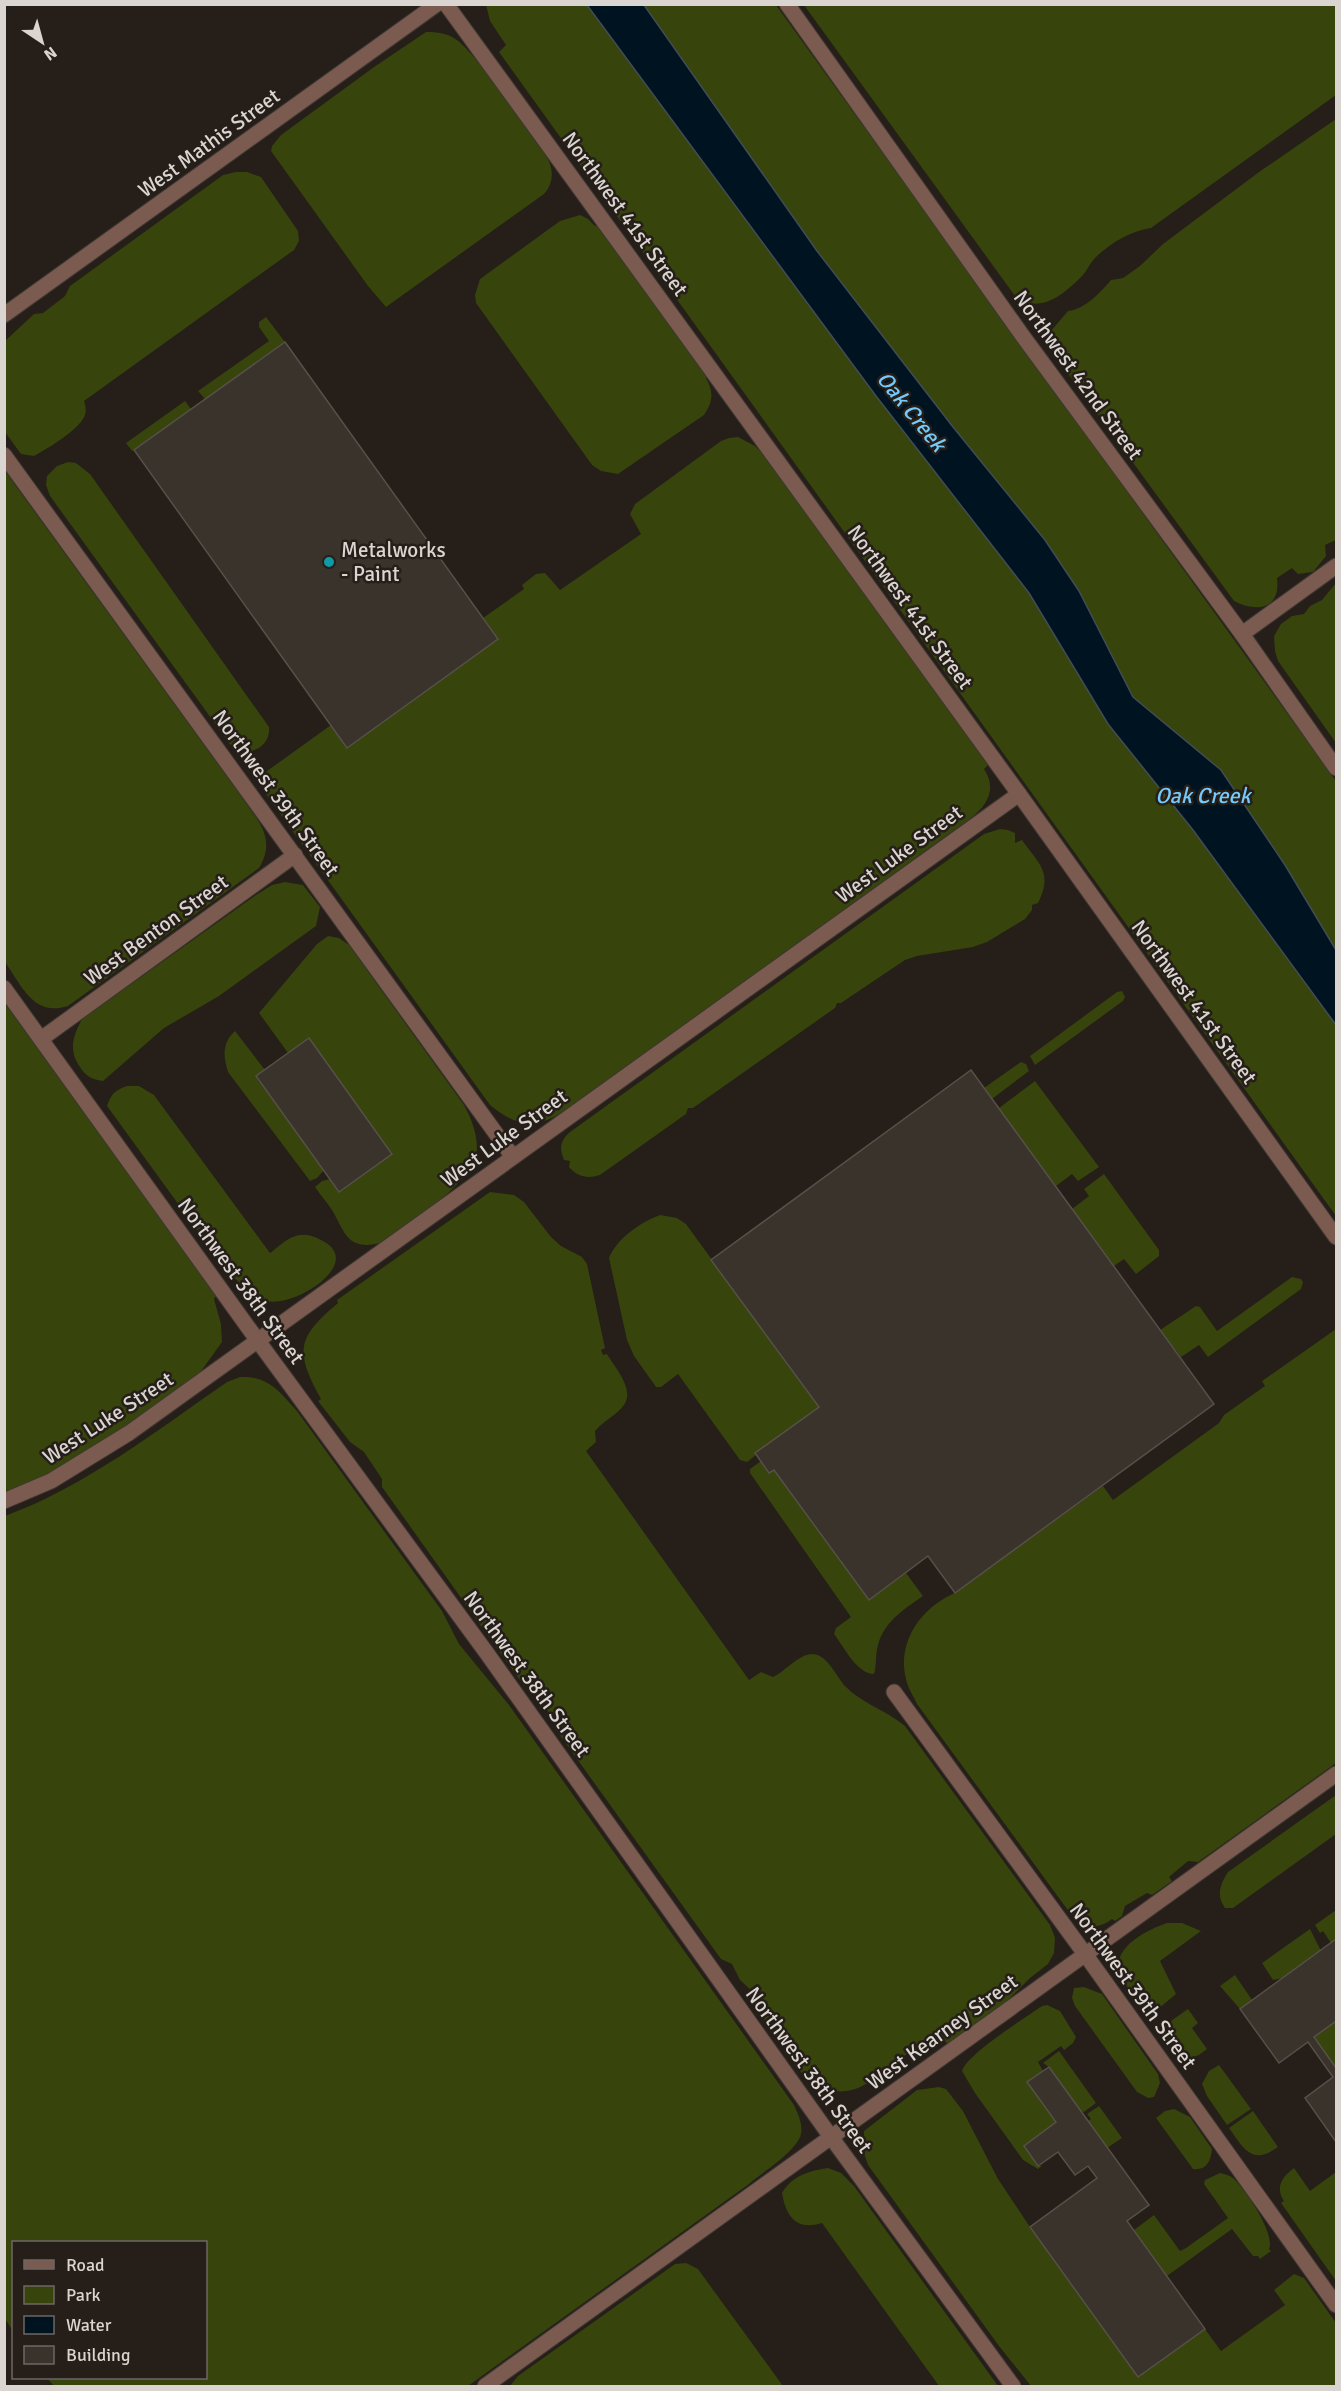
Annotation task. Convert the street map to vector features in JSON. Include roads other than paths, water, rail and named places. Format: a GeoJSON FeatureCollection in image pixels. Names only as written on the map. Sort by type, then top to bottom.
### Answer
{"type":"FeatureCollection","features":[{"type":"Feature","properties":{"kind":"street","name":"West Mathis Street"},"geometry":{"type":"LineString","coordinates":[[4,315],[437,4]]}},
{"type":"Feature","properties":{"kind":"street","name":"Northwest 41st Street"},"geometry":{"type":"LineString","coordinates":[[446,4],[1019,794],[1336,1237]]}},
{"type":"Feature","properties":{"kind":"street","name":"Northwest 42nd Street"},"geometry":{"type":"LineString","coordinates":[[787,4],[1022,334],[1242,633],[1336,768]]}},
{"type":"Feature","properties":{"kind":"street","name":"Northwest 39th Street"},"geometry":{"type":"LineString","coordinates":[[4,455],[513,1157]]}},
{"type":"Feature","properties":{"kind":"street"},"geometry":{"type":"LineString","coordinates":[[1242,633],[1336,566]]}},
{"type":"Feature","properties":{"kind":"street","name":"West Luke Street"},"geometry":{"type":"LineString","coordinates":[[4,1502],[51,1481],[103,1450],[1019,794]]}},
{"type":"Feature","properties":{"kind":"street","name":"West Benton Street"},"geometry":{"type":"LineString","coordinates":[[41,1039],[295,855]]}},
{"type":"Feature","properties":{"kind":"street","name":"Northwest 38th Street"},"geometry":{"type":"LineString","coordinates":[[4,988],[258,1341],[486,1652],[831,2138],[1012,2386]]}},
{"type":"Feature","properties":{"kind":"street","name":"Northwest 39th Street"},"geometry":{"type":"LineString","coordinates":[[894,1692],[1085,1954],[1336,2306]]}},
{"type":"Feature","properties":{"kind":"street","name":"West Kearney Street"},"geometry":{"type":"LineString","coordinates":[[485,2386],[1336,1774]]}},
{"type":"Feature","properties":{"kind":"water","name":"Oak Creek"},"geometry":{"type":"Polygon","coordinates":[[[587,5],[644,5],[817,251],[953,427],[1045,540],[1079,591],[1133,697],[1221,770],[1285,865],[1336,950],[1336,1025],[1193,830],[1108,724],[1029,593],[876,396],[587,5]]]}},
{"type":"Feature","properties":{"kind":"place","name":"Metalworks - Paint"},"geometry":{"type":"Point","coordinates":[329,562]}}]}
